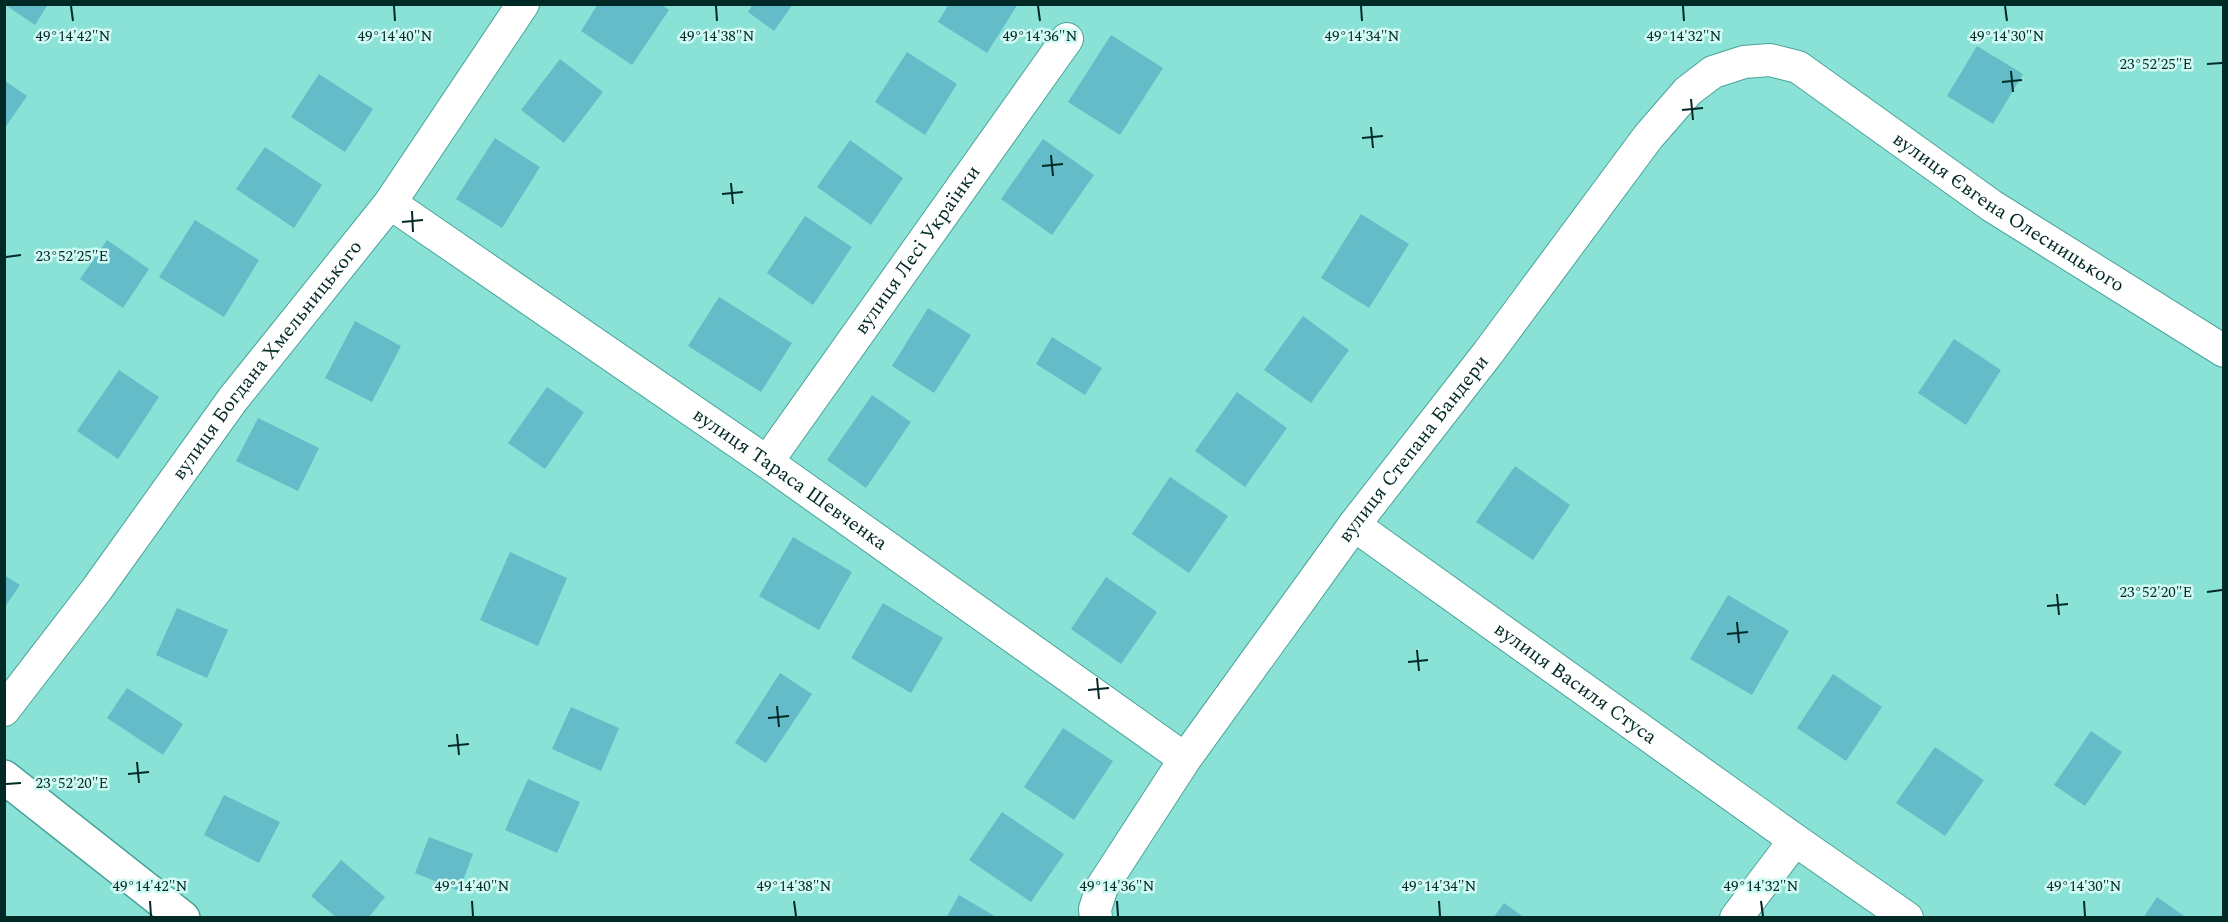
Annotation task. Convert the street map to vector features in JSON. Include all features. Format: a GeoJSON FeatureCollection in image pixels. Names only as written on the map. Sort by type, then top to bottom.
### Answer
{"type":"FeatureCollection","features":[{"type":"Feature","properties":{"kind":"main road"},"geometry":{"type":"LineString","coordinates":[[4,777],[183,918]]}},
{"type":"Feature","properties":{"kind":"street","name":"вулиця Богдана Хмельницького"},"geometry":{"type":"LineString","coordinates":[[4,710],[97,589],[233,399],[390,203],[523,4]]}},
{"type":"Feature","properties":{"kind":"street","name":"вулиця Лесі Українки"},"geometry":{"type":"LineString","coordinates":[[767,462],[1067,39]]}},
{"type":"Feature","properties":{"kind":"street","name":"вулиця Степана Бандери"},"geometry":{"type":"LineString","coordinates":[[1096,918],[1095,909],[1102,887],[1185,759],[1354,525],[1488,353],[1648,137],[1688,91],[1713,72],[1744,62],[1770,60],[1798,67]]}},
{"type":"Feature","properties":{"kind":"street","name":"вулиця Євгена Олесницького"},"geometry":{"type":"LineString","coordinates":[[1798,67],[1992,206],[2223,351]]}},
{"type":"Feature","properties":{"kind":"street","name":"вулиця Тараса Шевченка"},"geometry":{"type":"LineString","coordinates":[[390,203],[767,462],[1185,759]]}},
{"type":"Feature","properties":{"kind":"street","name":"вулиця Василя Стуса"},"geometry":{"type":"LineString","coordinates":[[1354,525],[1907,918]]}},
{"type":"Feature","properties":{"kind":"street"},"geometry":{"type":"LineString","coordinates":[[1736,918],[1795,840]]}},
{"type":"Feature","properties":{"kind":"building"},"geometry":{"type":"Polygon","coordinates":[[[4,4],[48,4],[35,25],[4,4]]]}},
{"type":"Feature","properties":{"kind":"building"},"geometry":{"type":"Polygon","coordinates":[[[598,4],[661,4],[669,10],[632,65],[581,31],[598,4]]]}},
{"type":"Feature","properties":{"kind":"building"},"geometry":{"type":"Polygon","coordinates":[[[753,4],[793,4],[774,31],[748,12],[753,4]]]}},
{"type":"Feature","properties":{"kind":"building"},"geometry":{"type":"Polygon","coordinates":[[[949,4],[1018,4],[987,53],[938,22],[949,4]]]}},
{"type":"Feature","properties":{"kind":"building"},"geometry":{"type":"Polygon","coordinates":[[[1111,35],[1163,68],[1120,135],[1068,102],[1111,35]]]}},
{"type":"Feature","properties":{"kind":"building"},"geometry":{"type":"Polygon","coordinates":[[[1977,46],[2023,74],[1993,124],[1947,96],[1977,46]]]}},
{"type":"Feature","properties":{"kind":"building"},"geometry":{"type":"Polygon","coordinates":[[[907,52],[957,84],[925,135],[875,102],[907,52]]]}},
{"type":"Feature","properties":{"kind":"building"},"geometry":{"type":"Polygon","coordinates":[[[560,59],[603,92],[564,143],[521,110],[560,59]]]}},
{"type":"Feature","properties":{"kind":"building"},"geometry":{"type":"Polygon","coordinates":[[[319,74],[373,109],[345,152],[291,117],[319,74]]]}},
{"type":"Feature","properties":{"kind":"building"},"geometry":{"type":"Polygon","coordinates":[[[4,80],[27,96],[4,129],[4,80]]]}},
{"type":"Feature","properties":{"kind":"building"},"geometry":{"type":"Polygon","coordinates":[[[495,138],[540,167],[502,228],[456,199],[495,138]]]}},
{"type":"Feature","properties":{"kind":"building"},"geometry":{"type":"Polygon","coordinates":[[[1043,139],[1094,175],[1052,235],[1001,199],[1043,139]]]}},
{"type":"Feature","properties":{"kind":"building"},"geometry":{"type":"Polygon","coordinates":[[[850,140],[903,178],[871,225],[817,187],[850,140]]]}},
{"type":"Feature","properties":{"kind":"building"},"geometry":{"type":"Polygon","coordinates":[[[265,147],[322,185],[294,228],[236,189],[265,147]]]}},
{"type":"Feature","properties":{"kind":"building"},"geometry":{"type":"Polygon","coordinates":[[[1361,214],[1409,244],[1369,308],[1321,278],[1361,214]]]}},
{"type":"Feature","properties":{"kind":"building"},"geometry":{"type":"Polygon","coordinates":[[[805,216],[852,247],[813,305],[767,273],[805,216]]]}},
{"type":"Feature","properties":{"kind":"building"},"geometry":{"type":"Polygon","coordinates":[[[195,220],[259,260],[224,317],[159,277],[195,220]]]}},
{"type":"Feature","properties":{"kind":"building"},"geometry":{"type":"Polygon","coordinates":[[[107,240],[149,269],[123,308],[80,279],[107,240]]]}},
{"type":"Feature","properties":{"kind":"building"},"geometry":{"type":"Polygon","coordinates":[[[719,297],[792,343],[761,392],[688,346],[719,297]]]}},
{"type":"Feature","properties":{"kind":"building"},"geometry":{"type":"Polygon","coordinates":[[[928,308],[971,335],[934,393],[892,366],[928,308]]]}},
{"type":"Feature","properties":{"kind":"building"},"geometry":{"type":"Polygon","coordinates":[[[1303,316],[1349,350],[1311,403],[1264,370],[1303,316]]]}},
{"type":"Feature","properties":{"kind":"building"},"geometry":{"type":"Polygon","coordinates":[[[355,321],[401,346],[372,402],[325,378],[355,321]]]}},
{"type":"Feature","properties":{"kind":"building"},"geometry":{"type":"Polygon","coordinates":[[[1052,337],[1102,368],[1085,395],[1036,364],[1052,337]]]}},
{"type":"Feature","properties":{"kind":"building"},"geometry":{"type":"Polygon","coordinates":[[[1954,339],[2001,370],[1966,425],[1918,393],[1954,339]]]}},
{"type":"Feature","properties":{"kind":"building"},"geometry":{"type":"Polygon","coordinates":[[[119,370],[159,397],[118,459],[77,431],[119,370]]]}},
{"type":"Feature","properties":{"kind":"building"},"geometry":{"type":"Polygon","coordinates":[[[547,387],[584,412],[545,469],[508,443],[547,387]]]}},
{"type":"Feature","properties":{"kind":"building"},"geometry":{"type":"Polygon","coordinates":[[[1237,392],[1287,428],[1245,487],[1195,451],[1237,392]]]}},
{"type":"Feature","properties":{"kind":"building"},"geometry":{"type":"Polygon","coordinates":[[[872,395],[911,422],[866,488],[827,460],[872,395]]]}},
{"type":"Feature","properties":{"kind":"building"},"geometry":{"type":"Polygon","coordinates":[[[258,418],[319,448],[298,491],[236,461],[258,418]]]}},
{"type":"Feature","properties":{"kind":"building"},"geometry":{"type":"Polygon","coordinates":[[[1515,466],[1570,505],[1533,560],[1476,522],[1515,466]]]}},
{"type":"Feature","properties":{"kind":"building"},"geometry":{"type":"Polygon","coordinates":[[[1170,477],[1228,516],[1189,573],[1132,534],[1170,477]]]}},
{"type":"Feature","properties":{"kind":"building"},"geometry":{"type":"Polygon","coordinates":[[[793,537],[852,572],[819,630],[759,596],[793,537]]]}},
{"type":"Feature","properties":{"kind":"building"},"geometry":{"type":"Polygon","coordinates":[[[510,552],[567,578],[538,646],[480,620],[510,552]]]}},
{"type":"Feature","properties":{"kind":"building"},"geometry":{"type":"Polygon","coordinates":[[[4,575],[20,585],[4,608],[4,575]]]}},
{"type":"Feature","properties":{"kind":"building"},"geometry":{"type":"Polygon","coordinates":[[[1106,577],[1157,612],[1121,664],[1071,629],[1106,577]]]}},
{"type":"Feature","properties":{"kind":"building"},"geometry":{"type":"Polygon","coordinates":[[[1728,595],[1789,631],[1752,695],[1690,659],[1728,595]]]}},
{"type":"Feature","properties":{"kind":"building"},"geometry":{"type":"Polygon","coordinates":[[[883,603],[943,638],[911,693],[851,658],[883,603]]]}},
{"type":"Feature","properties":{"kind":"building"},"geometry":{"type":"Polygon","coordinates":[[[177,608],[228,630],[207,678],[156,655],[177,608]]]}},
{"type":"Feature","properties":{"kind":"building"},"geometry":{"type":"Polygon","coordinates":[[[780,673],[812,694],[766,763],[735,743],[780,673]]]}},
{"type":"Feature","properties":{"kind":"building"},"geometry":{"type":"Polygon","coordinates":[[[1833,674],[1882,707],[1846,761],[1797,728],[1833,674]]]}},
{"type":"Feature","properties":{"kind":"building"},"geometry":{"type":"Polygon","coordinates":[[[127,688],[183,724],[163,755],[107,718],[127,688]]]}},
{"type":"Feature","properties":{"kind":"building"},"geometry":{"type":"Polygon","coordinates":[[[571,707],[619,728],[601,771],[552,749],[571,707]]]}},
{"type":"Feature","properties":{"kind":"building"},"geometry":{"type":"Polygon","coordinates":[[[1063,728],[1113,761],[1074,820],[1024,787],[1063,728]]]}},
{"type":"Feature","properties":{"kind":"building"},"geometry":{"type":"Polygon","coordinates":[[[2091,731],[2122,752],[2085,806],[2054,785],[2091,731]]]}},
{"type":"Feature","properties":{"kind":"building"},"geometry":{"type":"Polygon","coordinates":[[[1935,747],[1984,780],[1945,836],[1896,803],[1935,747]]]}},
{"type":"Feature","properties":{"kind":"building"},"geometry":{"type":"Polygon","coordinates":[[[528,779],[580,802],[557,853],[505,830],[528,779]]]}},
{"type":"Feature","properties":{"kind":"building"},"geometry":{"type":"Polygon","coordinates":[[[224,795],[280,822],[259,863],[204,835],[224,795]]]}},
{"type":"Feature","properties":{"kind":"building"},"geometry":{"type":"Polygon","coordinates":[[[1002,812],[1064,854],[1031,902],[969,860],[1002,812]]]}},
{"type":"Feature","properties":{"kind":"building"},"geometry":{"type":"Polygon","coordinates":[[[429,837],[473,854],[459,891],[415,873],[429,837]]]}},
{"type":"Feature","properties":{"kind":"building"},"geometry":{"type":"Polygon","coordinates":[[[341,860],[385,897],[368,918],[337,918],[311,896],[341,860]]]}},
{"type":"Feature","properties":{"kind":"building"},"geometry":{"type":"Polygon","coordinates":[[[959,895],[998,918],[946,918],[959,895]]]}},
{"type":"Feature","properties":{"kind":"building"},"geometry":{"type":"Polygon","coordinates":[[[2157,897],[2187,918],[2143,918],[2157,897]]]}},
{"type":"Feature","properties":{"kind":"building"},"geometry":{"type":"Polygon","coordinates":[[[1504,903],[1525,918],[1493,918],[1504,903]]]}}]}
